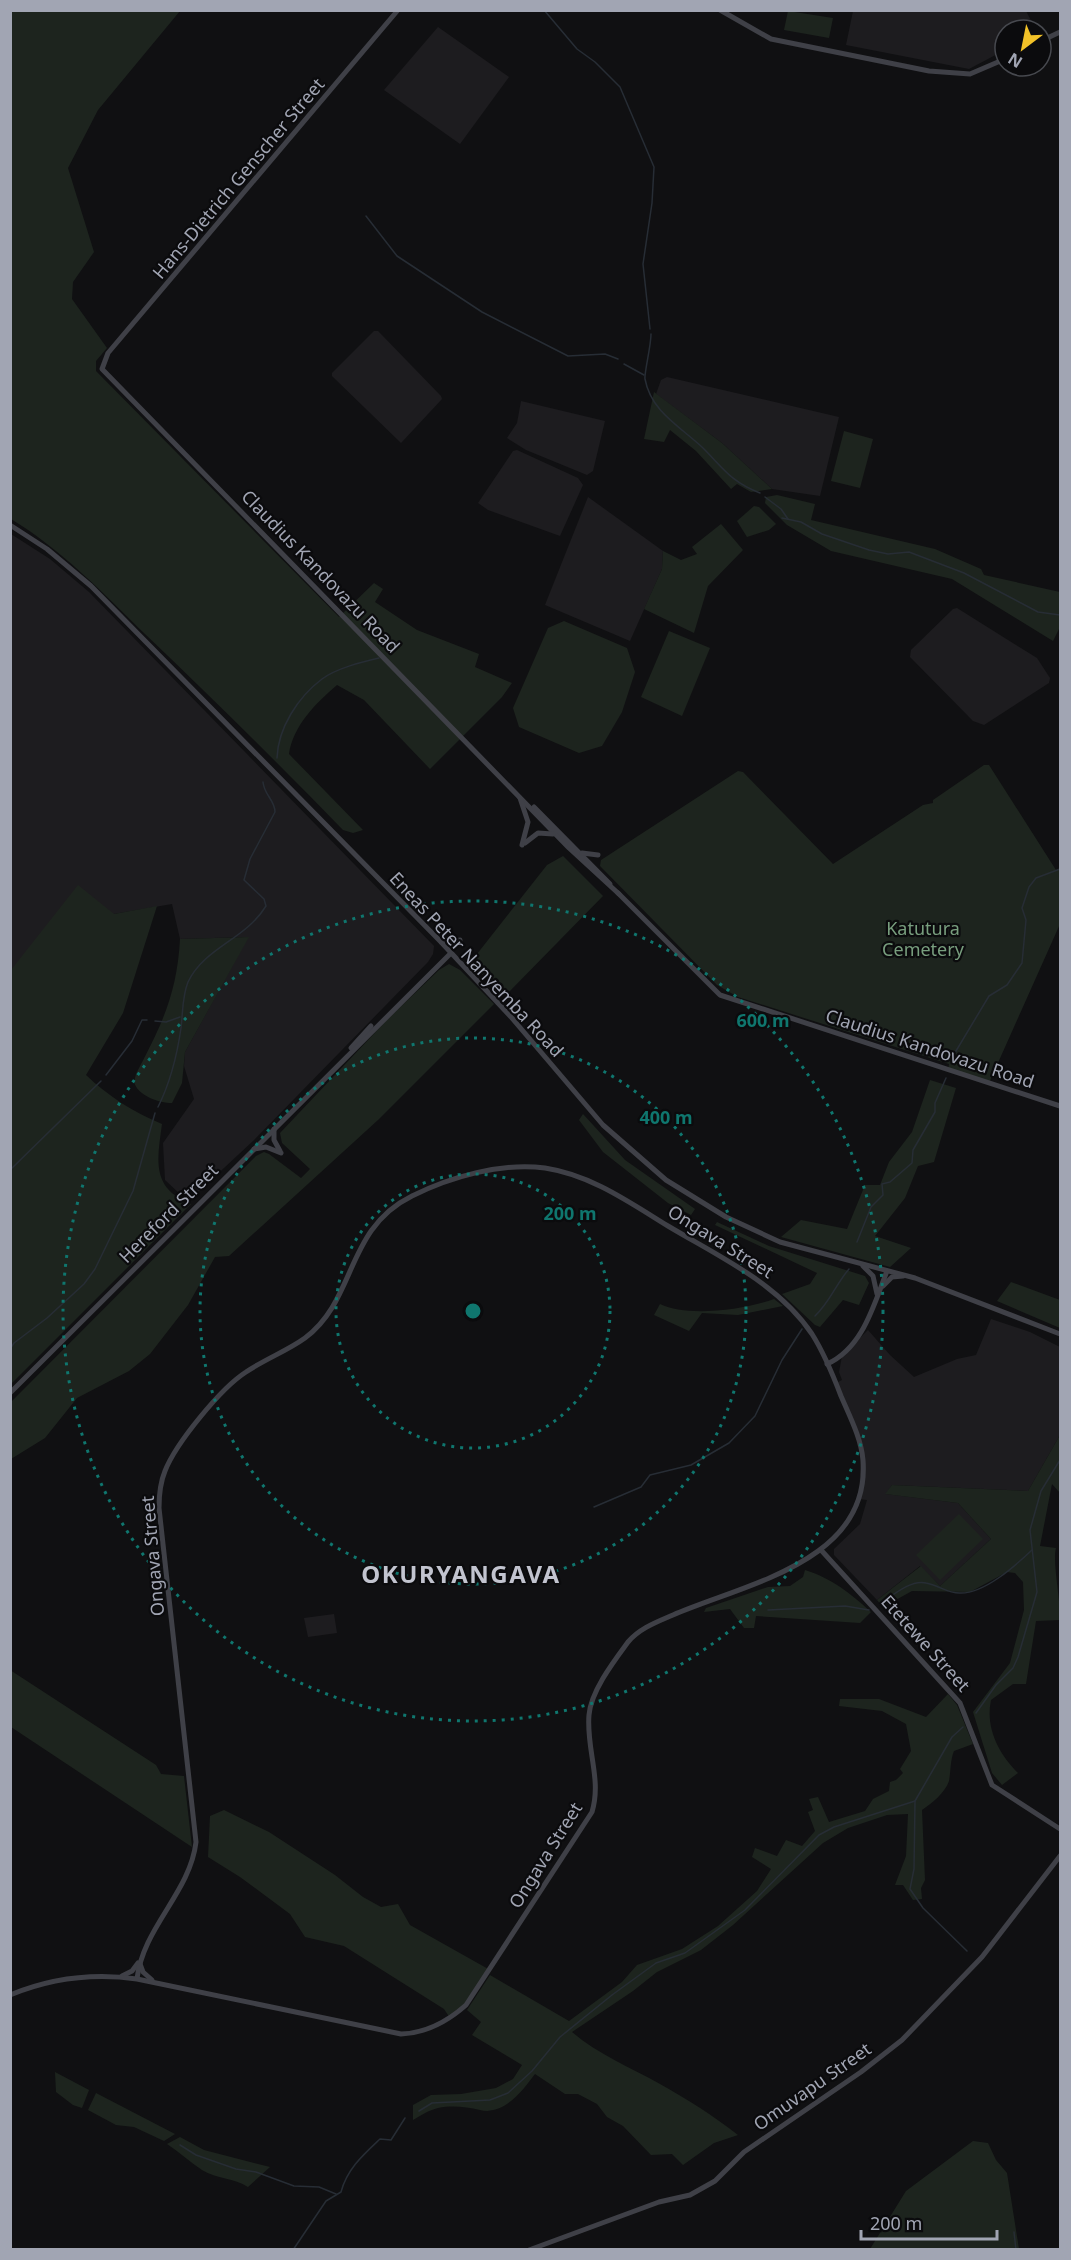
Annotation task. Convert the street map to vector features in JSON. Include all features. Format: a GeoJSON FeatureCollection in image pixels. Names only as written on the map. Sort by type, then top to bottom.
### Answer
{"type":"FeatureCollection","features":[{"type":"Feature","properties":{"kind":"street","name":"Hans-Dietrich Genscher Street"},"geometry":{"type":"LineString","coordinates":[[102,365],[108,353],[398,10]]}},
{"type":"Feature","properties":{"kind":"street"},"geometry":{"type":"LineString","coordinates":[[720,10],[771,39],[929,71],[970,74],[993,64]]}},
{"type":"Feature","properties":{"kind":"street","name":"Claudius Kandovazu Road"},"geometry":{"type":"LineString","coordinates":[[102,365],[105,374],[720,995],[1060,1106]]}},
{"type":"Feature","properties":{"kind":"street","name":"Eneas Peter Nanyemba Road"},"geometry":{"type":"LineString","coordinates":[[10,525],[47,549],[91,586],[441,942],[511,1017],[603,1125],[666,1180],[726,1217],[767,1236],[817,1254],[908,1276],[1060,1334]]}},
{"type":"Feature","properties":{"kind":"street"},"geometry":{"type":"LineString","coordinates":[[512,787],[521,800],[528,822],[522,845],[538,833],[558,836]]}},
{"type":"Feature","properties":{"kind":"street","name":"Claudius Kandovazu Road"},"geometry":{"type":"LineString","coordinates":[[522,797],[596,876],[620,894]]}},
{"type":"Feature","properties":{"kind":"street"},"geometry":{"type":"LineString","coordinates":[[578,851],[599,855],[596,864],[600,872]]}},
{"type":"Feature","properties":{"kind":"street"},"geometry":{"type":"LineString","coordinates":[[441,942],[460,940]]}},
{"type":"Feature","properties":{"kind":"street","name":"Hereford Street"},"geometry":{"type":"LineString","coordinates":[[10,1393],[274,1129],[382,1015],[450,954]]}},
{"type":"Feature","properties":{"kind":"street"},"geometry":{"type":"LineString","coordinates":[[246,1156],[260,1148],[281,1153],[274,1140],[274,1129]]}},
{"type":"Feature","properties":{"kind":"street","name":"Ongava Street"},"geometry":{"type":"LineString","coordinates":[[10,1995],[53,1981],[120,1976],[401,2034],[421,2031],[450,2018],[470,2000],[592,1812],[597,1784],[589,1711],[597,1691],[628,1643],[649,1626],[754,1583],[821,1551],[843,1529],[850,1518],[862,1490],[863,1472],[859,1438],[827,1364],[808,1329],[777,1294],[586,1179],[544,1168],[493,1170],[425,1190],[391,1208],[359,1247],[333,1305],[322,1322],[301,1341],[249,1370],[229,1386],[180,1445],[163,1477],[160,1515],[196,1842],[190,1868],[151,1934],[140,1959],[137,1979]]}},
{"type":"Feature","properties":{"kind":"street"},"geometry":{"type":"LineString","coordinates":[[858,1263],[873,1276],[877,1295]]}},
{"type":"Feature","properties":{"kind":"street"},"geometry":{"type":"LineString","coordinates":[[827,1364],[858,1336],[887,1270]]}},
{"type":"Feature","properties":{"kind":"street"},"geometry":{"type":"LineString","coordinates":[[877,1295],[892,1277],[908,1276]]}},
{"type":"Feature","properties":{"kind":"street","name":"Etetewe Street"},"geometry":{"type":"LineString","coordinates":[[821,1551],[960,1702],[992,1785],[1060,1827]]}},
{"type":"Feature","properties":{"kind":"street","name":"Omuvapu Street"},"geometry":{"type":"LineString","coordinates":[[1054,1865],[1060,1850]]}},
{"type":"Feature","properties":{"kind":"street","name":"Omuvapu Street"},"geometry":{"type":"LineString","coordinates":[[529,2250],[659,2202],[690,2195],[715,2181],[744,2152],[861,2072],[902,2040],[982,1957],[1060,1856]]}},
{"type":"Feature","properties":{"kind":"street"},"geometry":{"type":"LineString","coordinates":[[120,1976],[132,1971],[140,1959]]}},
{"type":"Feature","properties":{"kind":"street"},"geometry":{"type":"LineString","coordinates":[[140,1959],[143,1972],[153,1981]]}},
{"type":"Feature","properties":{"kind":"shaded area"},"geometry":{"type":"Polygon","coordinates":[[[853,11],[1026,11],[1030,18],[993,18],[993,56],[969,69],[846,45],[853,11]]]}},
{"type":"Feature","properties":{"kind":"shaded area"},"geometry":{"type":"Polygon","coordinates":[[[438,27],[509,77],[460,144],[384,90],[438,27]]]}},
{"type":"Feature","properties":{"kind":"shaded area"},"geometry":{"type":"Polygon","coordinates":[[[374,331],[378,331],[442,399],[401,443],[332,376],[332,373],[374,331]]]}},
{"type":"Feature","properties":{"kind":"shaded area"},"geometry":{"type":"Polygon","coordinates":[[[667,377],[839,417],[820,496],[772,489],[722,443],[656,394],[661,380],[667,377]]]}},
{"type":"Feature","properties":{"kind":"shaded area"},"geometry":{"type":"Polygon","coordinates":[[[521,401],[605,421],[593,471],[587,475],[526,450],[507,438],[517,423],[521,401]]]}},
{"type":"Feature","properties":{"kind":"shaded area"},"geometry":{"type":"Polygon","coordinates":[[[517,450],[578,478],[583,485],[560,536],[488,510],[478,503],[513,451],[517,450]]]}},
{"type":"Feature","properties":{"kind":"shaded area"},"geometry":{"type":"Polygon","coordinates":[[[588,497],[663,551],[662,569],[630,641],[545,605],[588,497]]]}},
{"type":"Feature","properties":{"kind":"shaded area"},"geometry":{"type":"Polygon","coordinates":[[[11,534],[50,559],[89,592],[434,946],[433,954],[428,962],[253,1141],[196,1194],[181,1195],[165,1180],[163,1143],[194,1099],[184,1066],[185,1052],[248,937],[180,939],[172,904],[114,914],[11,970],[11,534]]]}},
{"type":"Feature","properties":{"kind":"shaded area"},"geometry":{"type":"Polygon","coordinates":[[[957,608],[1037,658],[1050,678],[1049,683],[984,725],[973,721],[910,657],[911,650],[953,609],[957,608]]]}},
{"type":"Feature","properties":{"kind":"shaded area"},"geometry":{"type":"Polygon","coordinates":[[[991,1319],[1030,1332],[1060,1347],[1060,1435],[1028,1491],[892,1485],[886,1494],[958,1503],[991,1539],[940,1586],[920,1566],[877,1600],[834,1555],[834,1549],[860,1524],[867,1500],[859,1499],[861,1448],[836,1383],[842,1380],[839,1372],[842,1356],[868,1330],[914,1377],[957,1359],[976,1355],[991,1319]]]}},
{"type":"Feature","properties":{"kind":"shaded area"},"geometry":{"type":"Polygon","coordinates":[[[334,1614],[337,1633],[308,1637],[304,1618],[334,1614]]]}},
{"type":"Feature","properties":{"kind":"green space"},"geometry":{"type":"Polygon","coordinates":[[[11,11],[180,11],[98,110],[68,168],[94,252],[73,282],[72,299],[107,348],[96,361],[96,371],[339,617],[374,583],[383,589],[375,602],[417,630],[479,654],[475,667],[512,683],[502,697],[430,769],[364,700],[337,685],[321,699],[300,725],[289,754],[363,830],[353,833],[343,830],[97,587],[47,544],[11,519],[11,11]]]}},
{"type":"Feature","properties":{"kind":"green space"},"geometry":{"type":"Polygon","coordinates":[[[788,11],[833,18],[829,38],[784,30],[788,11]]]}},
{"type":"Feature","properties":{"kind":"green space"},"geometry":{"type":"Polygon","coordinates":[[[654,392],[722,443],[772,489],[751,492],[737,484],[731,489],[696,451],[670,430],[664,442],[644,439],[654,392]]]}},
{"type":"Feature","properties":{"kind":"green space"},"geometry":{"type":"Polygon","coordinates":[[[844,431],[873,439],[860,488],[831,481],[844,431]]]}},
{"type":"Feature","properties":{"kind":"green space"},"geometry":{"type":"Polygon","coordinates":[[[777,495],[815,504],[811,520],[935,549],[981,569],[984,575],[1060,592],[1060,627],[1053,641],[952,579],[831,551],[787,525],[765,503],[766,497],[777,495]]]}},
{"type":"Feature","properties":{"kind":"green space"},"geometry":{"type":"Polygon","coordinates":[[[754,506],[759,507],[776,524],[769,530],[747,537],[737,521],[754,506]]]}},
{"type":"Feature","properties":{"kind":"green space"},"geometry":{"type":"Polygon","coordinates":[[[721,524],[743,550],[708,586],[694,633],[644,609],[662,569],[663,551],[681,560],[697,554],[692,547],[721,524]]]}},
{"type":"Feature","properties":{"kind":"green space"},"geometry":{"type":"Polygon","coordinates":[[[564,621],[627,648],[635,672],[622,712],[602,746],[579,753],[519,727],[513,708],[548,628],[564,621]]]}},
{"type":"Feature","properties":{"kind":"green space"},"geometry":{"type":"Polygon","coordinates":[[[669,631],[710,648],[682,716],[641,697],[669,631]]]}},
{"type":"Feature","properties":{"kind":"green space","name":"Katutura Cemetery"},"geometry":{"type":"Polygon","coordinates":[[[984,765],[989,765],[1056,870],[1060,869],[1060,924],[989,1083],[948,1070],[949,1064],[738,997],[717,985],[600,866],[601,860],[738,771],[743,772],[833,864],[923,805],[933,803],[933,800],[984,765]]]}},
{"type":"Feature","properties":{"kind":"green space"},"geometry":{"type":"Polygon","coordinates":[[[563,856],[603,896],[503,998],[475,967],[477,954],[547,865],[563,856]]]}},
{"type":"Feature","properties":{"kind":"green space"},"geometry":{"type":"Polygon","coordinates":[[[78,885],[114,914],[157,906],[123,1013],[86,1075],[121,1103],[162,1124],[158,1161],[163,1181],[169,1190],[191,1204],[11,1384],[11,970],[78,885]]]}},
{"type":"Feature","properties":{"kind":"green space"},"geometry":{"type":"Polygon","coordinates":[[[249,937],[185,1052],[182,1083],[172,1103],[161,1102],[144,1095],[134,1082],[166,1010],[175,977],[180,939],[249,937]]]}},
{"type":"Feature","properties":{"kind":"green space"},"geometry":{"type":"Polygon","coordinates":[[[449,964],[460,970],[494,1004],[378,1120],[229,1256],[215,1257],[188,1305],[150,1354],[129,1371],[77,1398],[45,1438],[11,1459],[11,1402],[256,1156],[264,1152],[269,1154],[301,1178],[310,1169],[282,1143],[280,1133],[387,1020],[439,970],[449,964]]]}},
{"type":"Feature","properties":{"kind":"green space"},"geometry":{"type":"Polygon","coordinates":[[[930,1080],[956,1088],[934,1162],[918,1166],[905,1198],[875,1236],[911,1248],[890,1267],[781,1237],[801,1220],[847,1229],[865,1185],[880,1185],[889,1162],[912,1132],[930,1080]]]}},
{"type":"Feature","properties":{"kind":"green space"},"geometry":{"type":"Polygon","coordinates":[[[583,1114],[625,1160],[695,1209],[691,1215],[668,1203],[603,1152],[579,1120],[583,1114]]]}},
{"type":"Feature","properties":{"kind":"green space"},"geometry":{"type":"Polygon","coordinates":[[[717,1222],[769,1246],[865,1276],[869,1283],[859,1305],[843,1300],[820,1327],[815,1325],[782,1294],[810,1284],[817,1273],[715,1225],[717,1222]]]}},
{"type":"Feature","properties":{"kind":"green space"},"geometry":{"type":"Polygon","coordinates":[[[1011,1282],[1060,1300],[1060,1328],[997,1301],[1011,1282]]]}},
{"type":"Feature","properties":{"kind":"green space"},"geometry":{"type":"Polygon","coordinates":[[[774,1299],[783,1306],[738,1315],[702,1313],[689,1331],[654,1315],[660,1304],[686,1311],[701,1311],[733,1309],[774,1299]]]}},
{"type":"Feature","properties":{"kind":"green space"},"geometry":{"type":"Polygon","coordinates":[[[1060,1435],[1060,1493],[1052,1484],[1040,1546],[1056,1548],[1060,1620],[1036,1621],[1026,1684],[1013,1684],[991,1700],[990,1721],[995,1740],[1005,1758],[1018,1773],[1002,1785],[992,1773],[973,1712],[1010,1663],[1024,1610],[1023,1582],[1015,1573],[1007,1572],[970,1592],[912,1591],[883,1607],[877,1600],[921,1566],[940,1586],[991,1539],[958,1503],[885,1494],[892,1485],[1028,1491],[1060,1435]]]}},
{"type":"Feature","properties":{"kind":"green space"},"geometry":{"type":"Polygon","coordinates":[[[959,1514],[983,1539],[940,1580],[916,1555],[959,1514]]]}},
{"type":"Feature","properties":{"kind":"green space"},"geometry":{"type":"Polygon","coordinates":[[[805,1570],[841,1587],[871,1612],[860,1623],[756,1616],[754,1628],[744,1628],[730,1609],[704,1612],[706,1608],[768,1587],[790,1586],[803,1577],[805,1570]]]}},
{"type":"Feature","properties":{"kind":"green space"},"geometry":{"type":"Polygon","coordinates":[[[10,1670],[156,1765],[161,1774],[184,1776],[192,1847],[11,1727],[10,1670]]]}},
{"type":"Feature","properties":{"kind":"green space"},"geometry":{"type":"Polygon","coordinates":[[[948,1694],[957,1705],[973,1744],[954,1751],[947,1785],[938,1797],[922,1810],[925,1880],[921,1888],[922,1899],[913,1900],[903,1885],[895,1885],[906,1856],[908,1814],[887,1815],[848,1828],[823,1843],[733,1925],[701,1950],[657,1972],[572,2032],[604,2054],[690,2102],[738,2135],[714,2143],[683,2165],[672,2154],[651,2155],[623,2126],[607,2117],[597,2104],[578,2094],[565,2094],[535,2074],[512,2100],[497,2109],[489,2111],[444,2107],[431,2110],[413,2120],[413,2105],[431,2095],[461,2094],[496,2088],[513,2079],[522,2065],[472,2035],[481,2022],[467,2010],[490,1975],[569,2021],[622,1982],[637,1965],[682,1949],[718,1926],[757,1891],[771,1869],[752,1857],[755,1848],[777,1856],[786,1840],[802,1846],[815,1831],[808,1812],[813,1810],[809,1799],[818,1797],[829,1822],[865,1811],[873,1799],[889,1791],[890,1782],[903,1773],[900,1769],[911,1751],[906,1724],[882,1711],[839,1706],[840,1699],[879,1699],[926,1717],[948,1694]]]}},
{"type":"Feature","properties":{"kind":"green space"},"geometry":{"type":"Polygon","coordinates":[[[224,1810],[269,1832],[381,1907],[398,1904],[410,1925],[490,1970],[470,2000],[450,2018],[444,2009],[344,1946],[305,1937],[290,1914],[240,1877],[208,1857],[210,1816],[224,1810]]]}},
{"type":"Feature","properties":{"kind":"green space"},"geometry":{"type":"Polygon","coordinates":[[[55,2072],[89,2090],[82,2108],[73,2105],[56,2092],[55,2072]]]}},
{"type":"Feature","properties":{"kind":"green space"},"geometry":{"type":"Polygon","coordinates":[[[96,2093],[175,2134],[164,2141],[134,2127],[116,2125],[88,2110],[96,2093]]]}},
{"type":"Feature","properties":{"kind":"green space"},"geometry":{"type":"Polygon","coordinates":[[[180,2137],[204,2150],[270,2167],[248,2187],[202,2170],[167,2144],[180,2137]]]}},
{"type":"Feature","properties":{"kind":"green space"},"geometry":{"type":"Polygon","coordinates":[[[973,2141],[988,2143],[996,2160],[1007,2173],[1019,2249],[870,2249],[906,2191],[973,2141]]]}},
{"type":"Feature","properties":{"kind":"waterway"},"geometry":{"type":"LineString","coordinates":[[544,10],[577,49],[595,62],[620,87],[654,167],[652,203],[643,264],[650,329]]}},
{"type":"Feature","properties":{"kind":"waterway"},"geometry":{"type":"LineString","coordinates":[[366,216],[397,256],[482,312],[568,356],[605,354],[618,359]]}},
{"type":"Feature","properties":{"kind":"waterway"},"geometry":{"type":"LineString","coordinates":[[651,334],[645,379],[648,391],[660,410],[728,474],[760,493]]}},
{"type":"Feature","properties":{"kind":"waterway"},"geometry":{"type":"LineString","coordinates":[[624,364],[644,375]]}},
{"type":"Feature","properties":{"kind":"waterway"},"geometry":{"type":"LineString","coordinates":[[765,497],[781,509],[788,519]]}},
{"type":"Feature","properties":{"kind":"waterway"},"geometry":{"type":"LineString","coordinates":[[782,518],[801,522],[822,534],[869,550],[888,554],[909,552],[964,573],[1038,612],[1060,615]]}},
{"type":"Feature","properties":{"kind":"waterway"},"geometry":{"type":"LineString","coordinates":[[277,758],[285,725],[297,704],[313,686],[335,672],[379,658]]}},
{"type":"Feature","properties":{"kind":"waterway"},"geometry":{"type":"LineString","coordinates":[[158,1107],[167,1088],[175,1058],[188,982],[204,960],[247,927],[266,906],[264,899],[244,880],[250,859],[275,812],[263,782]]}},
{"type":"Feature","properties":{"kind":"waterway"},"geometry":{"type":"LineString","coordinates":[[953,1056],[989,996],[1007,985],[1022,963],[1026,920],[1022,908],[1029,887],[1036,878],[1060,869]]}},
{"type":"Feature","properties":{"kind":"waterway"},"geometry":{"type":"LineString","coordinates":[[155,1021],[166,1022],[180,1017]]}},
{"type":"Feature","properties":{"kind":"waterway"},"geometry":{"type":"LineString","coordinates":[[106,1075],[132,1041],[142,1020],[147,1020]]}},
{"type":"Feature","properties":{"kind":"waterway"},"geometry":{"type":"LineString","coordinates":[[857,1242],[871,1207],[883,1195],[882,1184],[890,1182],[912,1163],[913,1150],[935,1112],[935,1103],[946,1078]]}},
{"type":"Feature","properties":{"kind":"waterway"},"geometry":{"type":"LineString","coordinates":[[10,1170],[101,1081]]}},
{"type":"Feature","properties":{"kind":"waterway"},"geometry":{"type":"LineString","coordinates":[[10,1349],[14,1343],[47,1318],[84,1284],[95,1269],[133,1191],[155,1113]]}},
{"type":"Feature","properties":{"kind":"waterway"},"geometry":{"type":"LineString","coordinates":[[815,1316],[849,1269]]}},
{"type":"Feature","properties":{"kind":"waterway"},"geometry":{"type":"LineString","coordinates":[[594,1507],[641,1487],[650,1475],[691,1465],[729,1443],[755,1416],[782,1360],[802,1329]]}},
{"type":"Feature","properties":{"kind":"waterway"},"geometry":{"type":"LineString","coordinates":[[976,1713],[996,1685],[1013,1668],[1018,1657],[1037,1592],[1030,1530],[1041,1491],[1060,1460]]}},
{"type":"Feature","properties":{"kind":"waterway"},"geometry":{"type":"LineString","coordinates":[[880,1604],[902,1589],[920,1582],[956,1593],[980,1589],[999,1578],[1032,1550]]}},
{"type":"Feature","properties":{"kind":"waterway"},"geometry":{"type":"LineString","coordinates":[[768,1610],[845,1606],[869,1610]]}},
{"type":"Feature","properties":{"kind":"waterway"},"geometry":{"type":"LineString","coordinates":[[963,1727],[952,1737],[915,1801],[914,1869],[910,1889],[923,1908],[967,1951]]}},
{"type":"Feature","properties":{"kind":"waterway"},"geometry":{"type":"LineString","coordinates":[[419,2111],[432,2103],[490,2100],[508,2093],[532,2071],[560,2037],[612,1995],[656,1963],[685,1953],[745,1910],[819,1835],[834,1827],[915,1801]]}},
{"type":"Feature","properties":{"kind":"waterway"},"geometry":{"type":"LineString","coordinates":[[293,2250],[326,2201],[341,2192],[347,2176],[356,2163],[380,2139],[391,2140],[405,2118]]}},
{"type":"Feature","properties":{"kind":"waterway"},"geometry":{"type":"LineString","coordinates":[[180,2145],[196,2155],[236,2169],[256,2172],[294,2186],[319,2187],[336,2194]]}},
{"type":"Feature","properties":{"kind":"waterway"},"geometry":{"type":"LineString","coordinates":[[1014,2232],[1016,2250]]}},
{"type":"Feature","properties":{"kind":"district","name":"OKURYANGAVA"},"geometry":{"type":"Point","coordinates":[461,1573]}}]}
